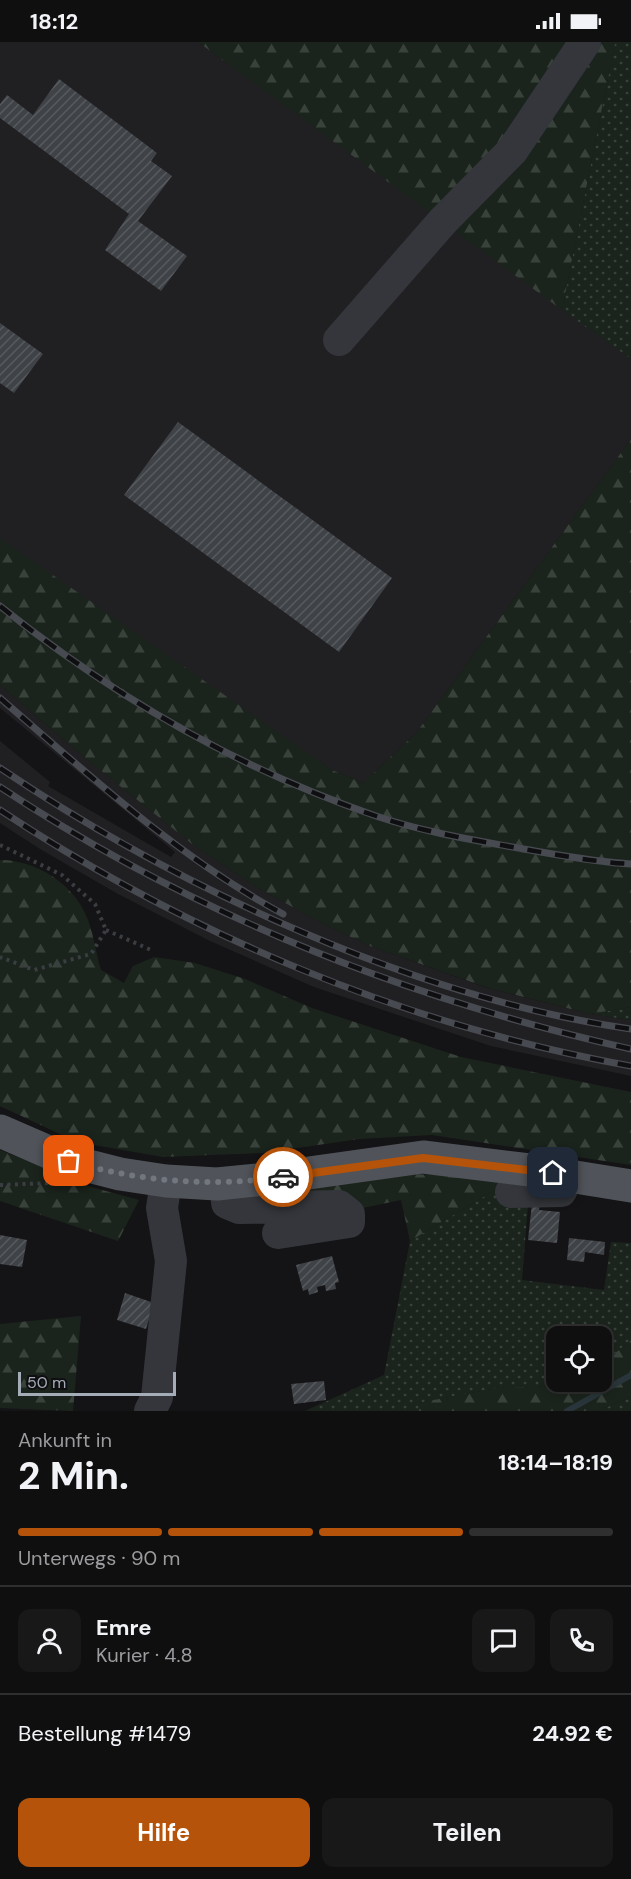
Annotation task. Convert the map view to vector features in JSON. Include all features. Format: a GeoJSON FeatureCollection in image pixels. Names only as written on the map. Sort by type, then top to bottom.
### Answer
{"type":"FeatureCollection","features":[{"type":"Feature","properties":{"kind":"main road"},"geometry":{"type":"LineString","coordinates":[[0,1131],[69,1161],[120,1174],[166,1181],[226,1183],[423,1158],[631,1186]]}},
{"type":"Feature","properties":{"kind":"lane"},"geometry":{"type":"LineString","coordinates":[[339,340],[443,221],[512,151],[585,42]]}},
{"type":"Feature","properties":{"kind":"lane"},"geometry":{"type":"LineString","coordinates":[[512,1192],[561,1191],[568,1176]]}},
{"type":"Feature","properties":{"kind":"lane"},"geometry":{"type":"LineString","coordinates":[[150,1411],[158,1397],[171,1261],[162,1208],[166,1181]]}},
{"type":"Feature","properties":{"kind":"lane"},"geometry":{"type":"LineString","coordinates":[[226,1183],[227,1203],[239,1208],[339,1206],[349,1214],[349,1222],[278,1233]]}},
{"type":"Feature","properties":{"kind":"path"},"geometry":{"type":"LineString","coordinates":[[0,845],[62,875],[95,904],[106,930],[152,950]]}},
{"type":"Feature","properties":{"kind":"path"},"geometry":{"type":"LineString","coordinates":[[0,957],[34,970],[91,954],[106,930]]}},
{"type":"Feature","properties":{"kind":"shaded area"},"geometry":{"type":"Polygon","coordinates":[[[0,42],[198,42],[631,359],[631,439],[416,733],[363,783],[332,770],[0,540],[0,42]]]}},
{"type":"Feature","properties":{"kind":"shaded area"},"geometry":{"type":"Polygon","coordinates":[[[0,685],[85,758],[192,844],[256,887],[325,925],[370,946],[487,988],[590,1014],[631,1020],[631,1076],[491,1046],[314,987],[210,941],[118,894],[40,849],[0,823],[0,741],[50,782],[48,786],[171,857],[175,852],[0,708],[0,685]]]}},
{"type":"Feature","properties":{"kind":"green space"},"geometry":{"type":"Polygon","coordinates":[[[198,42],[615,42],[562,310],[198,42]]]}},
{"type":"Feature","properties":{"kind":"green space"},"geometry":{"type":"Polygon","coordinates":[[[615,42],[631,42],[631,359],[562,310],[615,42]]]}},
{"type":"Feature","properties":{"kind":"green space"},"geometry":{"type":"Polygon","coordinates":[[[631,439],[631,1007],[590,1014],[488,988],[370,946],[325,925],[256,887],[192,844],[85,758],[0,685],[0,538],[332,770],[363,783],[416,733],[631,439]]]}},
{"type":"Feature","properties":{"kind":"green space"},"geometry":{"type":"Polygon","coordinates":[[[0,860],[14,861],[40,869],[64,885],[74,895],[88,920],[101,970],[124,983],[133,966],[154,957],[195,963],[245,979],[312,1008],[461,1057],[631,1092],[631,1165],[432,1135],[359,1139],[263,1153],[163,1157],[77,1142],[0,1106],[0,860]]]}},
{"type":"Feature","properties":{"kind":"green space"},"geometry":{"type":"Polygon","coordinates":[[[631,1007],[631,1020],[590,1014],[631,1007]]]}},
{"type":"Feature","properties":{"kind":"green space"},"geometry":{"type":"Polygon","coordinates":[[[0,1150],[91,1187],[139,1200],[118,1241],[0,1201],[0,1150]]]}},
{"type":"Feature","properties":{"kind":"green space"},"geometry":{"type":"Polygon","coordinates":[[[390,1173],[507,1178],[498,1188],[410,1241],[401,1200],[334,1214],[248,1194],[390,1173]]]}},
{"type":"Feature","properties":{"kind":"green space"},"geometry":{"type":"Polygon","coordinates":[[[530,1180],[522,1280],[604,1290],[611,1242],[631,1243],[631,1340],[612,1356],[612,1326],[546,1326],[546,1387],[497,1388],[419,1403],[419,1411],[305,1411],[384,1375],[410,1241],[498,1188],[530,1180]]]}},
{"type":"Feature","properties":{"kind":"green space"},"geometry":{"type":"Polygon","coordinates":[[[81,1316],[73,1411],[0,1408],[0,1324],[81,1316]]]}},
{"type":"Feature","properties":{"kind":"green space"},"geometry":{"type":"Polygon","coordinates":[[[631,1340],[631,1397],[598,1411],[419,1411],[418,1403],[497,1388],[546,1387],[546,1392],[612,1392],[612,1356],[631,1340]]]}},
{"type":"Feature","properties":{"kind":"green space"},"geometry":{"type":"Polygon","coordinates":[[[631,1397],[631,1411],[598,1411],[631,1397]]]}},
{"type":"Feature","properties":{"kind":"building"},"geometry":{"type":"Polygon","coordinates":[[[59,79],[157,153],[151,161],[172,176],[138,221],[187,256],[161,291],[105,250],[129,214],[0,118],[0,104],[7,95],[33,115],[59,79]]]}},
{"type":"Feature","properties":{"kind":"building"},"geometry":{"type":"Polygon","coordinates":[[[0,323],[43,354],[14,393],[0,383],[0,323]]]}},
{"type":"Feature","properties":{"kind":"building"},"geometry":{"type":"Polygon","coordinates":[[[178,422],[392,578],[339,652],[124,495],[178,422]]]}},
{"type":"Feature","properties":{"kind":"building"},"geometry":{"type":"Polygon","coordinates":[[[532,1203],[540,1204],[539,1210],[560,1212],[557,1243],[528,1240],[532,1203]]]}},
{"type":"Feature","properties":{"kind":"building"},"geometry":{"type":"Polygon","coordinates":[[[0,1235],[27,1240],[22,1267],[0,1264],[0,1235]]]}},
{"type":"Feature","properties":{"kind":"building"},"geometry":{"type":"Polygon","coordinates":[[[569,1238],[605,1242],[604,1255],[585,1252],[584,1262],[567,1260],[569,1238]]]}},
{"type":"Feature","properties":{"kind":"building"},"geometry":{"type":"Polygon","coordinates":[[[332,1256],[339,1282],[335,1283],[336,1289],[326,1291],[325,1285],[317,1287],[318,1292],[309,1295],[308,1289],[303,1291],[296,1265],[332,1256]]]}},
{"type":"Feature","properties":{"kind":"building"},"geometry":{"type":"Polygon","coordinates":[[[125,1293],[154,1303],[146,1329],[117,1320],[125,1293]]]}},
{"type":"Feature","properties":{"kind":"building"},"geometry":{"type":"Polygon","coordinates":[[[324,1381],[326,1400],[294,1404],[291,1384],[324,1381]]]}},
{"type":"Feature","properties":{"kind":"waterway"},"geometry":{"type":"LineString","coordinates":[[567,1411],[631,1375]]}},
{"type":"Feature","properties":{"kind":"railway"},"geometry":{"type":"LineString","coordinates":[[0,606],[43,639],[133,700],[227,753],[325,797],[394,822],[430,831],[563,856],[631,864]]}},
{"type":"Feature","properties":{"kind":"railway"},"geometry":{"type":"LineString","coordinates":[[0,698],[101,785],[171,841],[245,892],[283,914]]}},
{"type":"Feature","properties":{"kind":"railway"},"geometry":{"type":"LineString","coordinates":[[0,768],[69,812],[144,855],[302,932],[385,965],[468,992],[550,1014],[631,1029]]}},
{"type":"Feature","properties":{"kind":"railway"},"geometry":{"type":"LineString","coordinates":[[0,787],[73,833],[148,874],[225,913],[304,947],[384,978],[465,1005],[547,1029],[631,1049]]}},
{"type":"Feature","properties":{"kind":"railway"},"geometry":{"type":"LineString","coordinates":[[0,810],[72,855],[147,897],[302,970],[464,1027],[547,1049],[631,1066]]}},
{"type":"Feature","properties":{"kind":"way so far"},"geometry":{"type":"LineString","coordinates":[[69,1161],[120,1174],[190,1183],[217,1184],[283,1177]]}},
{"type":"Feature","properties":{"kind":"route"},"geometry":{"type":"LineString","coordinates":[[283,1177],[423,1158],[553,1173]]}}]}
